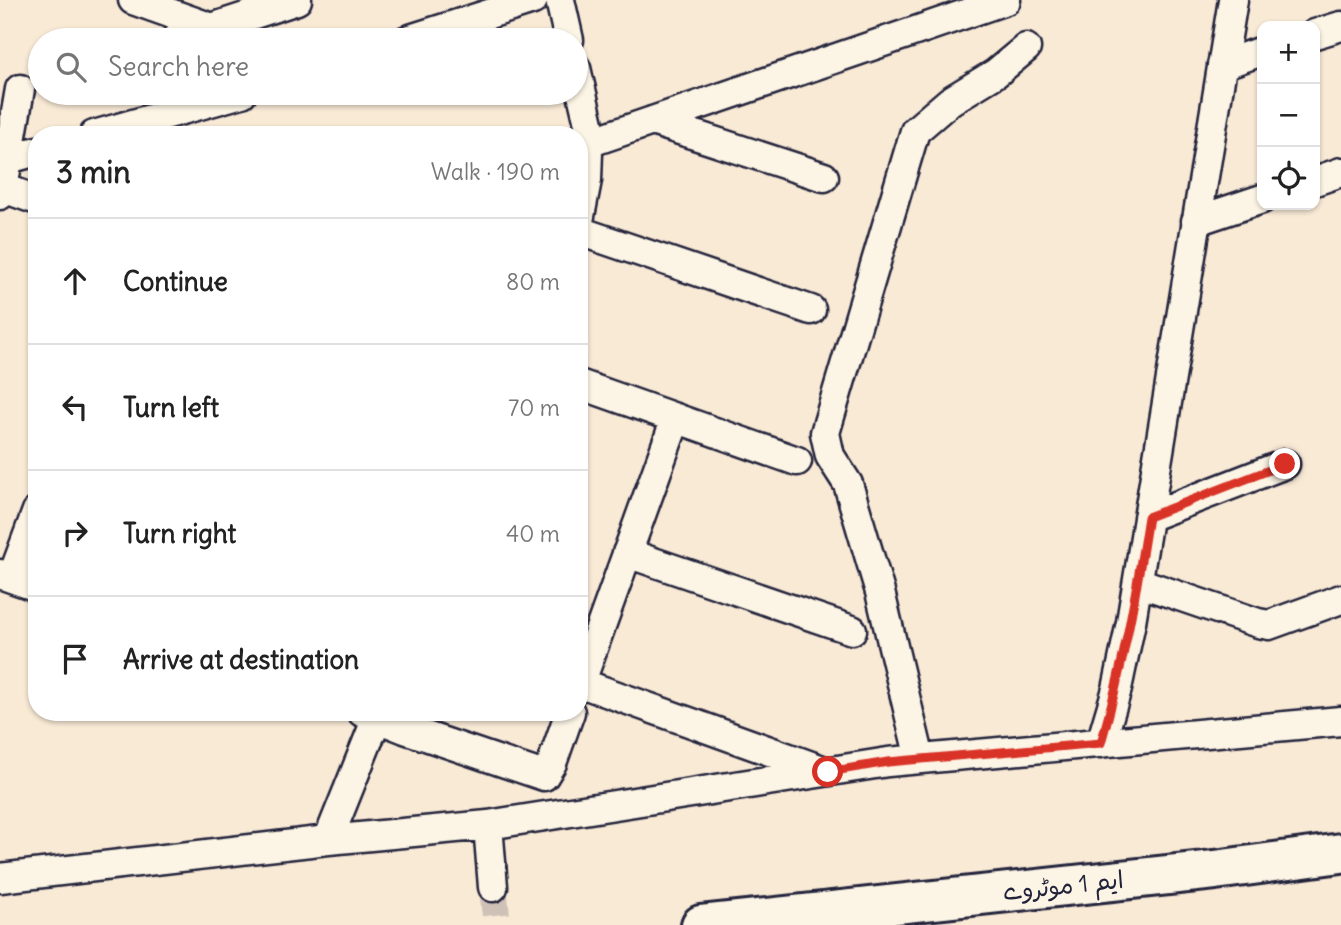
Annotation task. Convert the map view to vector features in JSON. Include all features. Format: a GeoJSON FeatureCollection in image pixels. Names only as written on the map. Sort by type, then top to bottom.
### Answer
{"type":"FeatureCollection","features":[{"type":"Feature","properties":{"kind":"highway","name":"ایم 1 موٹروے"},"geometry":{"type":"LineString","coordinates":[[701,925],[1202,871],[1341,853]]}},
{"type":"Feature","properties":{"kind":"street"},"geometry":{"type":"LineString","coordinates":[[133,0],[212,28],[297,0]]}},
{"type":"Feature","properties":{"kind":"street"},"geometry":{"type":"LineString","coordinates":[[445,28],[533,0]]}},
{"type":"Feature","properties":{"kind":"street"},"geometry":{"type":"LineString","coordinates":[[559,0],[566,28]]}},
{"type":"Feature","properties":{"kind":"street"},"geometry":{"type":"LineString","coordinates":[[585,105],[589,124],[588,143],[1006,0]]}},
{"type":"Feature","properties":{"kind":"street"},"geometry":{"type":"LineString","coordinates":[[1101,743],[1117,689],[1131,622],[1233,0]]}},
{"type":"Feature","properties":{"kind":"street"},"geometry":{"type":"LineString","coordinates":[[1320,32],[1341,26]]}},
{"type":"Feature","properties":{"kind":"street"},"geometry":{"type":"LineString","coordinates":[[920,759],[880,592],[848,484],[831,456],[825,433],[915,131],[950,101],[996,73],[1026,48]]}},
{"type":"Feature","properties":{"kind":"street"},"geometry":{"type":"LineString","coordinates":[[1222,65],[1257,53]]}},
{"type":"Feature","properties":{"kind":"street"},"geometry":{"type":"LineString","coordinates":[[20,88],[1,191],[28,198]]}},
{"type":"Feature","properties":{"kind":"street"},"geometry":{"type":"LineString","coordinates":[[126,126],[200,105]]}},
{"type":"Feature","properties":{"kind":"street"},"geometry":{"type":"LineString","coordinates":[[652,121],[824,177]]}},
{"type":"Feature","properties":{"kind":"street"},"geometry":{"type":"LineString","coordinates":[[8,159],[28,153]]}},
{"type":"Feature","properties":{"kind":"street"},"geometry":{"type":"LineString","coordinates":[[1320,179],[1341,172]]}},
{"type":"Feature","properties":{"kind":"street"},"geometry":{"type":"LineString","coordinates":[[1196,221],[1257,201]]}},
{"type":"Feature","properties":{"kind":"street"},"geometry":{"type":"LineString","coordinates":[[588,234],[811,310]]}},
{"type":"Feature","properties":{"kind":"street"},"geometry":{"type":"LineString","coordinates":[[588,387],[797,461]]}},
{"type":"Feature","properties":{"kind":"street"},"geometry":{"type":"LineString","coordinates":[[588,663],[676,418]]}},
{"type":"Feature","properties":{"kind":"street"},"geometry":{"type":"LineString","coordinates":[[1148,517],[1285,464]]}},
{"type":"Feature","properties":{"kind":"street"},"geometry":{"type":"LineString","coordinates":[[16,580],[28,541]]}},
{"type":"Feature","properties":{"kind":"street"},"geometry":{"type":"LineString","coordinates":[[627,553],[852,630]]}},
{"type":"Feature","properties":{"kind":"street"},"geometry":{"type":"LineString","coordinates":[[1138,582],[1269,625],[1341,599]]}},
{"type":"Feature","properties":{"kind":"street"},"geometry":{"type":"LineString","coordinates":[[588,688],[828,772]]}},
{"type":"Feature","properties":{"kind":"street"},"geometry":{"type":"LineString","coordinates":[[328,840],[368,721]]}},
{"type":"Feature","properties":{"kind":"street"},"geometry":{"type":"LineString","coordinates":[[408,721],[544,776],[552,763],[567,721]]}},
{"type":"Feature","properties":{"kind":"street"},"geometry":{"type":"LineString","coordinates":[[0,878],[328,840],[488,825],[920,759],[1341,721]]}},
{"type":"Feature","properties":{"kind":"street"},"geometry":{"type":"LineString","coordinates":[[488,825],[493,887]]}},
{"type":"Feature","properties":{"kind":"tunnel"},"geometry":{"type":"LineString","coordinates":[[493,887],[497,925]]}},
{"type":"Feature","properties":{"kind":"route"},"geometry":{"type":"LineString","coordinates":[[828,772],[888,762],[1101,743],[1117,689],[1131,622],[1148,517],[1285,464]]}}]}
